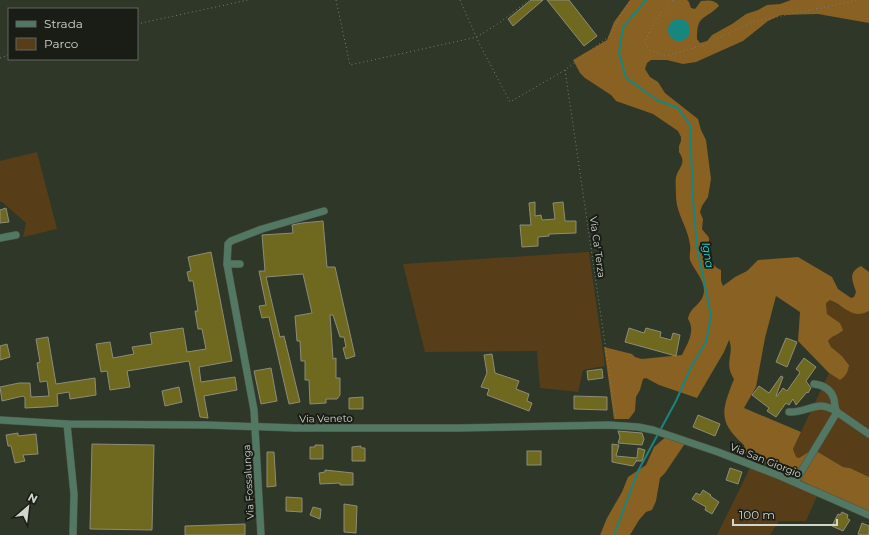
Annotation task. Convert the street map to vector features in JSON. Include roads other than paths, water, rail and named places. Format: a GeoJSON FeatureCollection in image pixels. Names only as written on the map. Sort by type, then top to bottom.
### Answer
{"type":"FeatureCollection","features":[{"type":"Feature","properties":{"kind":"street","name":"Via Fossalunga"},"geometry":{"type":"LineString","coordinates":[[261,535],[254,410],[227,264],[228,244],[231,241],[262,229],[324,211]]}},
{"type":"Feature","properties":{"kind":"street"},"geometry":{"type":"LineString","coordinates":[[0,238],[16,236]]}},
{"type":"Feature","properties":{"kind":"street"},"geometry":{"type":"LineString","coordinates":[[227,264],[240,264]]}},
{"type":"Feature","properties":{"kind":"street"},"geometry":{"type":"LineString","coordinates":[[814,384],[825,387],[830,392],[834,397],[834,408],[837,412]]}},
{"type":"Feature","properties":{"kind":"street"},"geometry":{"type":"LineString","coordinates":[[789,412],[795,413],[809,408],[829,407],[869,434]]}},
{"type":"Feature","properties":{"kind":"street"},"geometry":{"type":"LineString","coordinates":[[795,482],[837,412]]}},
{"type":"Feature","properties":{"kind":"street","name":"Via Veneto"},"geometry":{"type":"LineString","coordinates":[[0,420],[68,424],[207,425],[296,428],[617,426],[638,427],[653,430]]}},
{"type":"Feature","properties":{"kind":"street"},"geometry":{"type":"LineString","coordinates":[[68,424],[74,494],[73,535]]}},
{"type":"Feature","properties":{"kind":"street","name":"Via San Giorgio"},"geometry":{"type":"LineString","coordinates":[[653,430],[718,452],[795,482],[869,516]]}},
{"type":"Feature","properties":{"kind":"water"},"geometry":{"type":"Polygon","coordinates":[[[679,19],[687,22],[690,30],[687,38],[679,41],[671,38],[668,30],[671,22],[679,19]]]}},
{"type":"Feature","properties":{"kind":"waterway","name":"Igna"},"geometry":{"type":"LineString","coordinates":[[614,535],[638,471],[676,401],[692,365],[706,342],[711,315],[697,247],[693,200],[690,125],[678,108],[657,100],[626,78],[619,53],[623,27],[646,0]]}}]}
